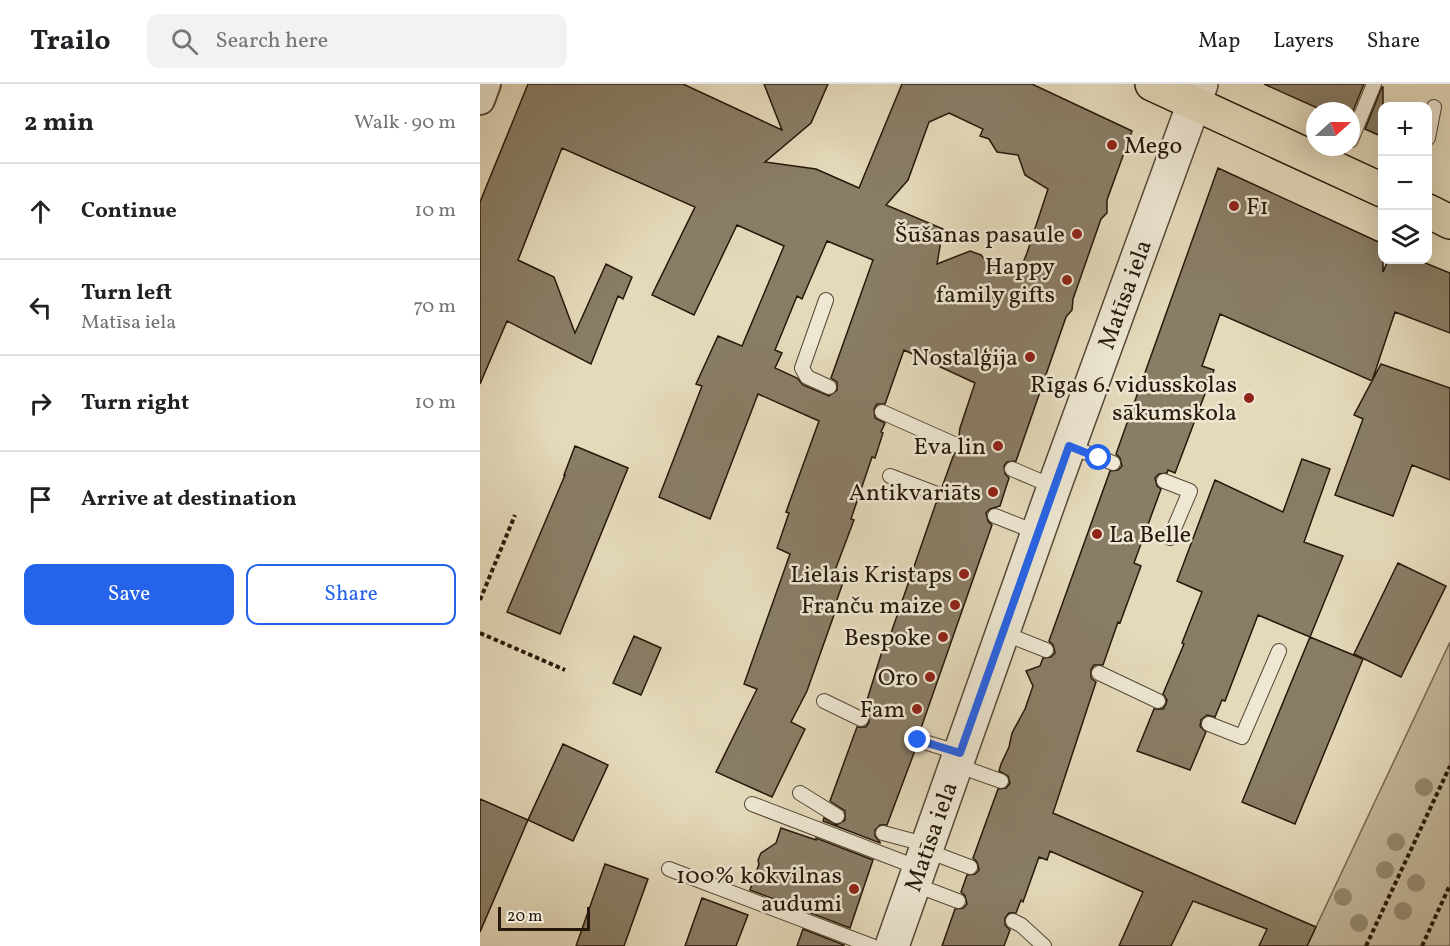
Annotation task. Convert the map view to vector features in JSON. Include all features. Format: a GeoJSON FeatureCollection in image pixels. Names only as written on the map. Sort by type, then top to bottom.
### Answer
{"type":"FeatureCollection","features":[{"type":"Feature","properties":{"kind":"main road"},"geometry":{"type":"LineString","coordinates":[[1152,84],[1197,94],[1343,159],[1378,186]]}},
{"type":"Feature","properties":{"kind":"main road"},"geometry":{"type":"LineString","coordinates":[[1432,213],[1450,222]]}},
{"type":"Feature","properties":{"kind":"street"},"geometry":{"type":"LineString","coordinates":[[480,100],[486,84]]}},
{"type":"Feature","properties":{"kind":"street","name":"Matīsa iela"},"geometry":{"type":"LineString","coordinates":[[892,946],[1054,487],[1197,94]]}},
{"type":"Feature","properties":{"kind":"lane"},"geometry":{"type":"LineString","coordinates":[[1360,118],[1374,84]]}},
{"type":"Feature","properties":{"kind":"lane"},"geometry":{"type":"LineString","coordinates":[[1432,117],[1434,107]]}},
{"type":"Feature","properties":{"kind":"lane"},"geometry":{"type":"LineString","coordinates":[[826,300],[801,368],[807,377],[829,387]]}},
{"type":"Feature","properties":{"kind":"lane"},"geometry":{"type":"LineString","coordinates":[[882,412],[957,445]]}},
{"type":"Feature","properties":{"kind":"lane"},"geometry":{"type":"LineString","coordinates":[[1069,446],[1113,463]]}},
{"type":"Feature","properties":{"kind":"lane"},"geometry":{"type":"LineString","coordinates":[[1012,469],[1054,487]]}},
{"type":"Feature","properties":{"kind":"lane"},"geometry":{"type":"LineString","coordinates":[[890,476],[937,494]]}},
{"type":"Feature","properties":{"kind":"lane"},"geometry":{"type":"LineString","coordinates":[[1164,481],[1190,491],[1170,538]]}},
{"type":"Feature","properties":{"kind":"lane"},"geometry":{"type":"LineString","coordinates":[[995,516],[1038,533]]}},
{"type":"Feature","properties":{"kind":"lane"},"geometry":{"type":"LineString","coordinates":[[1003,633],[1046,650]]}},
{"type":"Feature","properties":{"kind":"lane"},"geometry":{"type":"LineString","coordinates":[[1209,724],[1242,736],[1279,651]]}},
{"type":"Feature","properties":{"kind":"lane"},"geometry":{"type":"LineString","coordinates":[[1100,673],[1158,701]]}},
{"type":"Feature","properties":{"kind":"lane"},"geometry":{"type":"LineString","coordinates":[[824,701],[861,719]]}},
{"type":"Feature","properties":{"kind":"lane"},"geometry":{"type":"LineString","coordinates":[[918,740],[1001,781]]}},
{"type":"Feature","properties":{"kind":"lane"},"geometry":{"type":"LineString","coordinates":[[800,793],[837,816]]}},
{"type":"Feature","properties":{"kind":"lane"},"geometry":{"type":"LineString","coordinates":[[752,804],[921,862],[970,867]]}},
{"type":"Feature","properties":{"kind":"lane"},"geometry":{"type":"LineString","coordinates":[[884,833],[921,862],[958,901]]}},
{"type":"Feature","properties":{"kind":"lane"},"geometry":{"type":"LineString","coordinates":[[669,869],[872,946]]}},
{"type":"Feature","properties":{"kind":"lane"},"geometry":{"type":"LineString","coordinates":[[1013,921],[1021,925],[1044,946]]}},
{"type":"Feature","properties":{"kind":"path"},"geometry":{"type":"LineString","coordinates":[[480,600],[515,515]]}},
{"type":"Feature","properties":{"kind":"path"},"geometry":{"type":"LineString","coordinates":[[480,633],[566,670]]}},
{"type":"Feature","properties":{"kind":"path"},"geometry":{"type":"LineString","coordinates":[[1366,946],[1450,766]]}},
{"type":"Feature","properties":{"kind":"path"},"geometry":{"type":"LineString","coordinates":[[1422,946],[1450,885]]}},
{"type":"Feature","properties":{"kind":"shaded area"},"geometry":{"type":"Polygon","coordinates":[[[1450,642],[1450,946],[1307,946],[1450,642]]]}},
{"type":"Feature","properties":{"kind":"building"},"geometry":{"type":"Polygon","coordinates":[[[528,84],[683,84],[782,130],[764,84],[828,84],[811,123],[765,162],[816,169],[859,188],[902,84],[1032,84],[1132,131],[1107,200],[1107,213],[1101,219],[1073,299],[1072,310],[1066,317],[1016,461],[1007,462],[1004,466],[1005,474],[1009,478],[1000,506],[986,513],[992,525],[920,731],[915,731],[910,737],[909,743],[915,748],[914,753],[887,825],[880,825],[875,830],[875,836],[880,843],[823,821],[824,818],[837,825],[845,820],[845,811],[830,801],[857,727],[866,727],[869,722],[869,714],[864,710],[887,635],[890,636],[936,503],[946,497],[946,492],[942,487],[954,454],[961,453],[964,448],[964,440],[959,436],[960,428],[975,383],[904,350],[885,404],[877,404],[874,409],[875,418],[885,423],[881,432],[883,433],[875,458],[872,457],[851,519],[854,520],[834,573],[845,577],[833,611],[835,612],[807,691],[791,722],[805,729],[772,797],[716,772],[757,689],[744,684],[790,554],[777,548],[789,513],[786,512],[819,421],[758,394],[710,519],[659,497],[702,386],[696,384],[718,336],[742,346],[784,246],[737,225],[694,315],[652,295],[695,207],[562,148],[518,260],[554,277],[575,333],[606,264],[632,277],[623,299],[618,296],[591,364],[507,321],[480,384],[480,202],[528,84]],[[949,113],[929,122],[908,180],[886,205],[943,229],[937,264],[970,251],[981,255],[985,260],[1019,272],[1048,189],[1025,175],[1018,155],[997,152],[989,139],[980,136],[983,129],[949,113]],[[827,241],[802,299],[797,296],[775,350],[782,353],[775,368],[797,378],[803,385],[829,396],[837,390],[837,382],[831,378],[873,260],[827,241]]]}},
{"type":"Feature","properties":{"kind":"building"},"geometry":{"type":"Polygon","coordinates":[[[1264,84],[1364,84],[1357,102],[1306,103],[1264,84]]]}},
{"type":"Feature","properties":{"kind":"building"},"geometry":{"type":"Polygon","coordinates":[[[1383,87],[1383,102],[1378,102],[1378,135],[1365,129],[1383,87]]]}},
{"type":"Feature","properties":{"kind":"building"},"geometry":{"type":"Polygon","coordinates":[[[1218,168],[1378,242],[1378,264],[1383,264],[1383,272],[1386,264],[1428,264],[1450,273],[1450,333],[1395,312],[1372,381],[1220,314],[1202,366],[1214,370],[1175,473],[1168,470],[1167,473],[1159,474],[1155,478],[1157,486],[1161,489],[1134,563],[1141,566],[1103,665],[1094,665],[1091,670],[1091,678],[1096,682],[1053,813],[1316,927],[1307,946],[1259,946],[1267,929],[1193,901],[1171,946],[1119,946],[1143,892],[1050,851],[1047,860],[1039,857],[1023,902],[1021,900],[1016,913],[1009,913],[1005,918],[1005,925],[1010,930],[1004,946],[942,946],[955,909],[963,908],[967,904],[961,892],[967,875],[975,874],[979,870],[973,858],[998,789],[1006,788],[1010,783],[1008,776],[999,771],[1012,733],[1025,709],[1033,686],[1026,671],[1040,666],[1043,658],[1051,657],[1055,653],[1049,641],[1110,471],[1118,470],[1122,466],[1116,454],[1218,168]]]}},
{"type":"Feature","properties":{"kind":"building"},"geometry":{"type":"Polygon","coordinates":[[[1381,364],[1450,388],[1450,480],[1412,465],[1393,516],[1335,495],[1363,419],[1354,415],[1381,364]]]}},
{"type":"Feature","properties":{"kind":"building"},"geometry":{"type":"Polygon","coordinates":[[[575,446],[628,468],[560,634],[507,612],[575,446]]]}},
{"type":"Feature","properties":{"kind":"building"},"geometry":{"type":"Polygon","coordinates":[[[1302,459],[1330,469],[1304,542],[1343,556],[1310,637],[1258,615],[1225,701],[1222,700],[1215,717],[1207,715],[1201,720],[1200,726],[1206,732],[1190,770],[1137,751],[1154,709],[1163,709],[1166,704],[1167,700],[1163,694],[1202,592],[1177,581],[1215,480],[1283,512],[1302,459]]]}},
{"type":"Feature","properties":{"kind":"building"},"geometry":{"type":"Polygon","coordinates":[[[1398,563],[1446,586],[1401,677],[1354,654],[1398,563]]]}},
{"type":"Feature","properties":{"kind":"building"},"geometry":{"type":"Polygon","coordinates":[[[634,636],[661,648],[641,695],[613,683],[634,636]]]}},
{"type":"Feature","properties":{"kind":"building"},"geometry":{"type":"Polygon","coordinates":[[[1310,637],[1363,659],[1295,824],[1242,802],[1310,637]]]}},
{"type":"Feature","properties":{"kind":"building"},"geometry":{"type":"Polygon","coordinates":[[[563,744],[608,765],[573,841],[528,820],[563,744]]]}},
{"type":"Feature","properties":{"kind":"building"},"geometry":{"type":"Polygon","coordinates":[[[480,799],[528,820],[480,932],[480,799]]]}},
{"type":"Feature","properties":{"kind":"building"},"geometry":{"type":"Polygon","coordinates":[[[781,828],[816,840],[816,838],[873,860],[850,928],[750,890],[761,853],[776,843],[781,828]]]}},
{"type":"Feature","properties":{"kind":"building"},"geometry":{"type":"Polygon","coordinates":[[[605,864],[648,879],[624,946],[576,946],[605,864]]]}},
{"type":"Feature","properties":{"kind":"building"},"geometry":{"type":"Polygon","coordinates":[[[702,898],[748,915],[736,946],[685,946],[702,898]]]}},
{"type":"Feature","properties":{"kind":"building"},"geometry":{"type":"Polygon","coordinates":[[[803,929],[844,945],[844,946],[797,946],[803,929]]]}},
{"type":"Feature","properties":{"kind":"place","name":"Mego"},"geometry":{"type":"Point","coordinates":[1112,145]}},
{"type":"Feature","properties":{"kind":"place","name":"F1"},"geometry":{"type":"Point","coordinates":[1234,206]}},
{"type":"Feature","properties":{"kind":"place","name":"Šūšanas pasaule"},"geometry":{"type":"Point","coordinates":[1077,234]}},
{"type":"Feature","properties":{"kind":"place","name":"Happy family gifts"},"geometry":{"type":"Point","coordinates":[1067,280]}},
{"type":"Feature","properties":{"kind":"place","name":"Nostalģija"},"geometry":{"type":"Point","coordinates":[1030,357]}},
{"type":"Feature","properties":{"kind":"place","name":"Rīgas 6. vidusskolas sākumskola"},"geometry":{"type":"Point","coordinates":[1249,398]}},
{"type":"Feature","properties":{"kind":"place","name":"Eva lin"},"geometry":{"type":"Point","coordinates":[998,446]}},
{"type":"Feature","properties":{"kind":"place","name":"Antikvariāts"},"geometry":{"type":"Point","coordinates":[993,492]}},
{"type":"Feature","properties":{"kind":"place","name":"La Belle"},"geometry":{"type":"Point","coordinates":[1097,534]}},
{"type":"Feature","properties":{"kind":"place","name":"Lielais Kristaps"},"geometry":{"type":"Point","coordinates":[964,574]}},
{"type":"Feature","properties":{"kind":"place","name":"Franču maize"},"geometry":{"type":"Point","coordinates":[955,605]}},
{"type":"Feature","properties":{"kind":"place","name":"Bespoke"},"geometry":{"type":"Point","coordinates":[943,637]}},
{"type":"Feature","properties":{"kind":"place","name":"Oro"},"geometry":{"type":"Point","coordinates":[930,677]}},
{"type":"Feature","properties":{"kind":"place","name":"Fam"},"geometry":{"type":"Point","coordinates":[917,709]}},
{"type":"Feature","properties":{"kind":"place","name":"100% kokvilnas audumi"},"geometry":{"type":"Point","coordinates":[854,889]}},
{"type":"Feature","properties":{"kind":"route"},"geometry":{"type":"LineString","coordinates":[[918,740],[960,753],[1069,446],[1099,458]]}}]}
